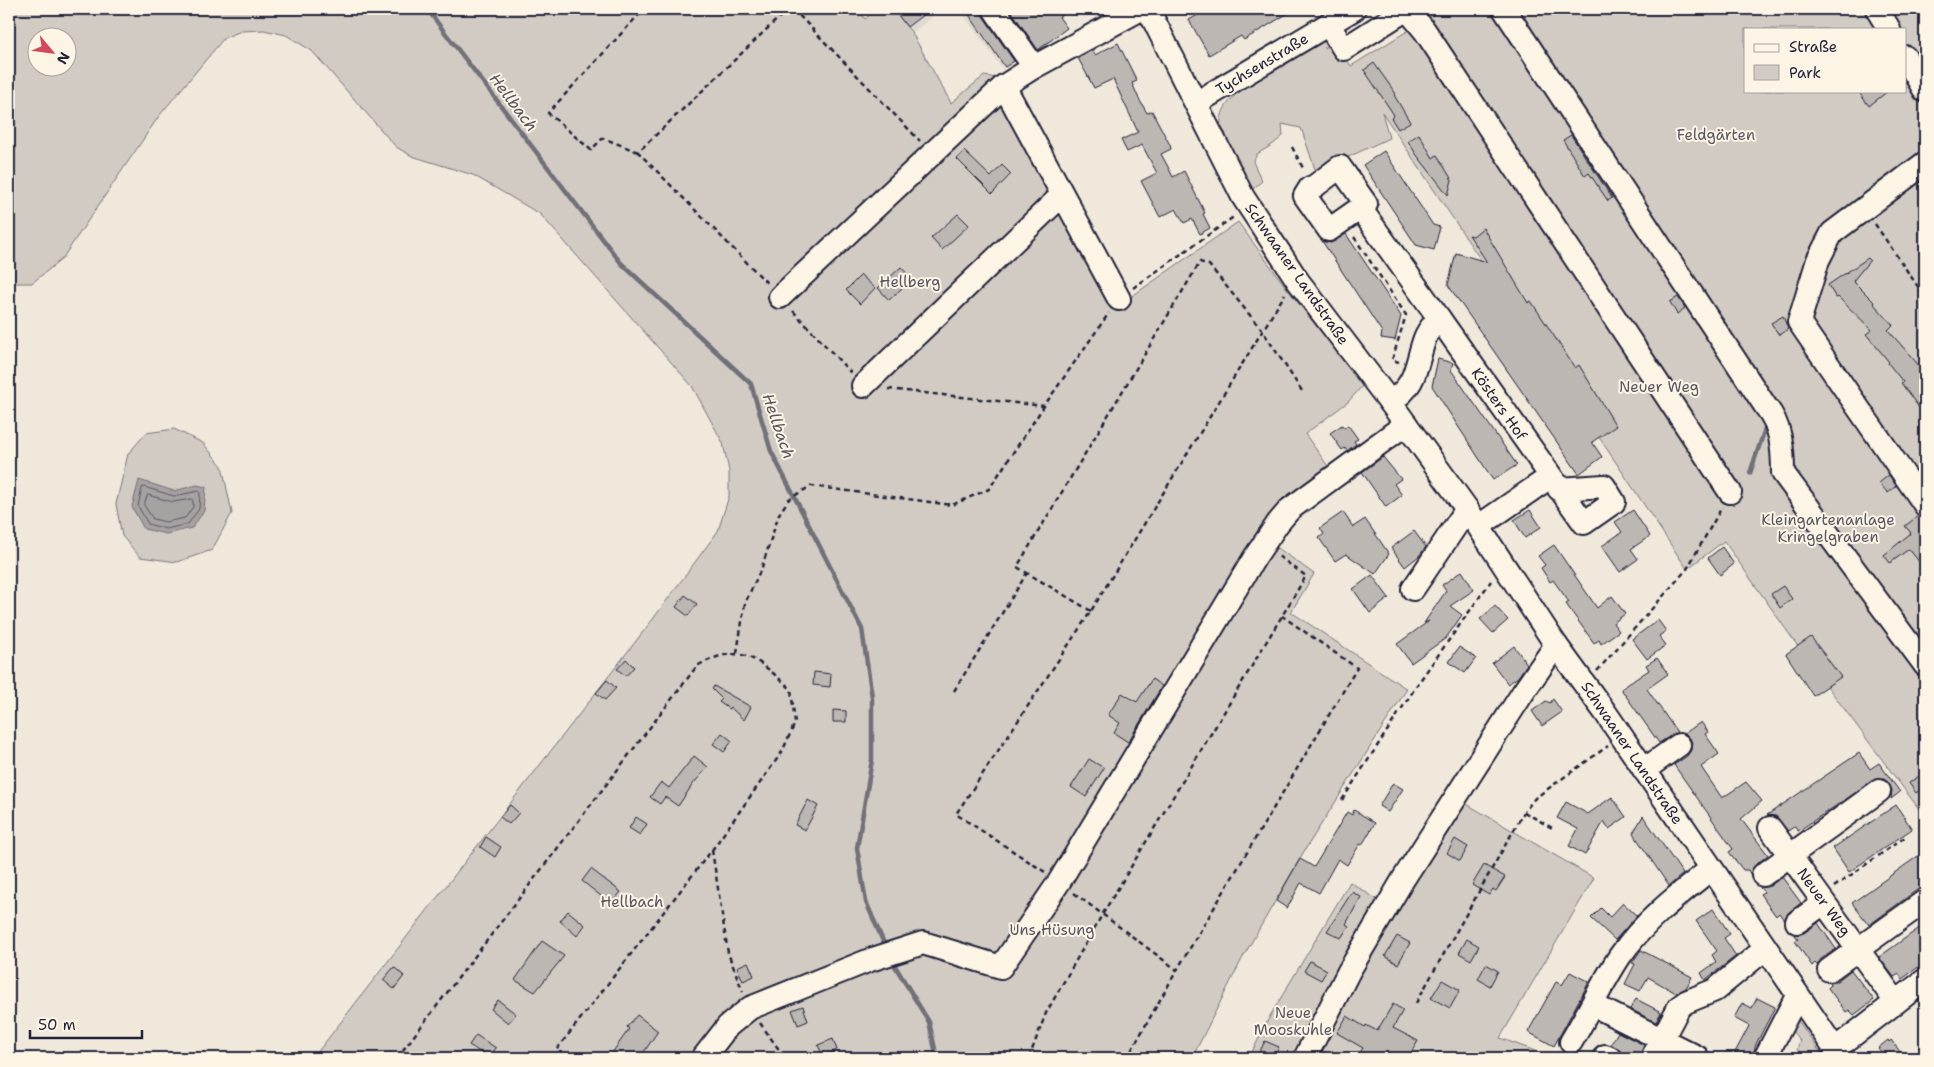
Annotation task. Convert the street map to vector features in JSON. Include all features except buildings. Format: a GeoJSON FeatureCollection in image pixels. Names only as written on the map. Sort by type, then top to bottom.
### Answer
{"type":"FeatureCollection","features":[{"type":"Feature","properties":{"kind":"street"},"geometry":{"type":"LineString","coordinates":[[994,9],[1034,67]]}},
{"type":"Feature","properties":{"kind":"street"},"geometry":{"type":"LineString","coordinates":[[780,297],[1008,82],[1141,9]]}},
{"type":"Feature","properties":{"kind":"street","name":"Schwaaner Landstraße"},"geometry":{"type":"LineString","coordinates":[[1148,9],[1243,198],[1298,281],[1390,402],[1473,518],[1556,645],[1621,736],[1765,950],[1838,1054]]}},
{"type":"Feature","properties":{"kind":"street","name":"Tychsenstraße"},"geometry":{"type":"LineString","coordinates":[[1196,103],[1354,9]]}},
{"type":"Feature","properties":{"kind":"street"},"geometry":{"type":"LineString","coordinates":[[1328,24],[1344,49],[1407,9],[1423,14],[1431,39],[1730,492]]}},
{"type":"Feature","properties":{"kind":"street"},"geometry":{"type":"LineString","coordinates":[[1504,9],[1774,416],[1783,449],[1783,472],[1925,665]]}},
{"type":"Feature","properties":{"kind":"street"},"geometry":{"type":"LineString","coordinates":[[1877,9],[1888,28]]}},
{"type":"Feature","properties":{"kind":"street"},"geometry":{"type":"LineString","coordinates":[[1906,59],[1925,91]]}},
{"type":"Feature","properties":{"kind":"street"},"geometry":{"type":"LineString","coordinates":[[1008,82],[1062,195],[1119,299]]}},
{"type":"Feature","properties":{"kind":"street"},"geometry":{"type":"LineString","coordinates":[[1925,163],[1832,233],[1818,260],[1799,322],[1925,505]]}},
{"type":"Feature","properties":{"kind":"street","name":"Kösters Hof"},"geometry":{"type":"LineString","coordinates":[[1314,197],[1340,167],[1366,204],[1366,216],[1584,523],[1614,502],[1604,486]]}},
{"type":"Feature","properties":{"kind":"street"},"geometry":{"type":"LineString","coordinates":[[863,386],[1062,195]]}},
{"type":"Feature","properties":{"kind":"street"},"geometry":{"type":"LineString","coordinates":[[1314,197],[1329,230],[1366,216]]}},
{"type":"Feature","properties":{"kind":"street"},"geometry":{"type":"LineString","coordinates":[[1314,197],[1310,211],[1310,220],[1319,237]]}},
{"type":"Feature","properties":{"kind":"street"},"geometry":{"type":"LineString","coordinates":[[1390,402],[1399,397],[1410,386],[1418,367],[1425,337],[1439,318]]}},
{"type":"Feature","properties":{"kind":"street"},"geometry":{"type":"LineString","coordinates":[[703,1058],[728,1026],[750,1008],[870,960],[923,943],[1002,967],[1059,882],[1263,544],[1282,507],[1406,424]]}},
{"type":"Feature","properties":{"kind":"street"},"geometry":{"type":"LineString","coordinates":[[1413,589],[1473,518],[1554,483],[1604,486],[1621,493],[1630,506]]}},
{"type":"Feature","properties":{"kind":"street"},"geometry":{"type":"LineString","coordinates":[[1304,1058],[1349,971],[1404,878],[1524,691],[1556,645]]}},
{"type":"Feature","properties":{"kind":"street"},"geometry":{"type":"LineString","coordinates":[[1647,774],[1681,748]]}},
{"type":"Feature","properties":{"kind":"street","name":"Neuer Weg"},"geometry":{"type":"LineString","coordinates":[[1789,855],[1879,791]]}},
{"type":"Feature","properties":{"kind":"street","name":"Neuer Weg"},"geometry":{"type":"LineString","coordinates":[[1770,828],[1896,1002]]}},
{"type":"Feature","properties":{"kind":"street"},"geometry":{"type":"LineString","coordinates":[[1763,875],[1789,855]]}},
{"type":"Feature","properties":{"kind":"street"},"geometry":{"type":"LineString","coordinates":[[1572,1042],[1620,956],[1644,927],[1671,901],[1711,869]]}},
{"type":"Feature","properties":{"kind":"street"},"geometry":{"type":"LineString","coordinates":[[1797,922],[1822,900]]}},
{"type":"Feature","properties":{"kind":"street","name":"Neuer Weg"},"geometry":{"type":"LineString","coordinates":[[1858,949],[1925,901]]}},
{"type":"Feature","properties":{"kind":"street"},"geometry":{"type":"LineString","coordinates":[[1829,970],[1858,949]]}},
{"type":"Feature","properties":{"kind":"street"},"geometry":{"type":"LineString","coordinates":[[1657,1049],[1679,1007],[1686,1002],[1715,990],[1765,950]]}},
{"type":"Feature","properties":{"kind":"street"},"geometry":{"type":"LineString","coordinates":[[1838,1054],[1896,1002],[1925,980]]}},
{"type":"Feature","properties":{"kind":"street"},"geometry":{"type":"LineString","coordinates":[[1765,1058],[1798,996]]}},
{"type":"Feature","properties":{"kind":"street"},"geometry":{"type":"LineString","coordinates":[[1593,1005],[1657,1049],[1697,1057]]}},
{"type":"Feature","properties":{"kind":"path"},"geometry":{"type":"LineString","coordinates":[[644,9],[548,113],[591,150],[602,138],[638,152],[780,297]]}},
{"type":"Feature","properties":{"kind":"path"},"geometry":{"type":"LineString","coordinates":[[638,152],[788,9]]}},
{"type":"Feature","properties":{"kind":"path"},"geometry":{"type":"LineString","coordinates":[[793,9],[931,153]]}},
{"type":"Feature","properties":{"kind":"path"},"geometry":{"type":"LineString","coordinates":[[1292,147],[1314,197]]}},
{"type":"Feature","properties":{"kind":"path"},"geometry":{"type":"LineString","coordinates":[[1864,208],[1925,296]]}},
{"type":"Feature","properties":{"kind":"path"},"geometry":{"type":"LineString","coordinates":[[738,653],[745,602],[762,567],[779,514],[789,499],[810,486],[952,505],[989,489],[1119,299],[1240,212]]}},
{"type":"Feature","properties":{"kind":"path"},"geometry":{"type":"LineString","coordinates":[[1366,216],[1353,237],[1406,315],[1392,360],[1418,367]]}},
{"type":"Feature","properties":{"kind":"path"},"geometry":{"type":"LineString","coordinates":[[1091,611],[1016,567],[1200,262],[1210,265],[1262,330],[1302,391]]}},
{"type":"Feature","properties":{"kind":"path"},"geometry":{"type":"LineString","coordinates":[[1177,970],[1059,882],[956,814],[1091,611],[1262,330],[1288,290],[1298,281]]}},
{"type":"Feature","properties":{"kind":"path"},"geometry":{"type":"LineString","coordinates":[[1585,685],[1687,569],[1730,492]]}},
{"type":"Feature","properties":{"kind":"path"},"geometry":{"type":"LineString","coordinates":[[1029,1058],[1046,1013],[1102,915],[1306,576],[1263,544]]}},
{"type":"Feature","properties":{"kind":"path"},"geometry":{"type":"LineString","coordinates":[[1342,800],[1419,682],[1488,583],[1507,569]]}},
{"type":"Feature","properties":{"kind":"path"},"geometry":{"type":"LineString","coordinates":[[954,691],[1027,573]]}},
{"type":"Feature","properties":{"kind":"path"},"geometry":{"type":"LineString","coordinates":[[1127,1058],[1177,970],[1357,668],[1282,616]]}},
{"type":"Feature","properties":{"kind":"path"},"geometry":{"type":"LineString","coordinates":[[397,1058],[697,666],[714,657],[738,653],[763,665],[791,689],[796,723],[782,752],[712,850],[550,1058]]}},
{"type":"Feature","properties":{"kind":"path"},"geometry":{"type":"LineString","coordinates":[[1416,1004],[1524,812],[1535,798],[1621,736]]}},
{"type":"Feature","properties":{"kind":"path"},"geometry":{"type":"LineString","coordinates":[[1524,812],[1554,829]]}},
{"type":"Feature","properties":{"kind":"path"},"geometry":{"type":"LineString","coordinates":[[1822,900],[1905,838]]}},
{"type":"Feature","properties":{"kind":"path"},"geometry":{"type":"LineString","coordinates":[[712,850],[728,953],[750,1008],[785,1058]]}},
{"type":"Feature","properties":{"kind":"shaded area"},"geometry":{"type":"Polygon","coordinates":[[[893,9],[942,9],[912,33],[893,9]]]}},
{"type":"Feature","properties":{"kind":"shaded area"},"geometry":{"type":"Polygon","coordinates":[[[959,9],[1021,9],[1047,47],[1008,69],[1002,68],[959,9]]]}},
{"type":"Feature","properties":{"kind":"green space"},"geometry":{"type":"Polygon","coordinates":[[[9,9],[857,9],[865,19],[877,9],[893,9],[912,33],[951,103],[984,76],[997,78],[1007,83],[1125,301],[1238,222],[1288,290],[1363,385],[1348,402],[1305,434],[1330,469],[1271,543],[1314,574],[1291,612],[1407,689],[1303,853],[1243,957],[1192,1058],[313,1058],[653,619],[718,531],[729,496],[729,471],[723,443],[692,386],[540,214],[473,175],[412,156],[396,147],[312,51],[286,35],[264,30],[241,31],[224,38],[159,116],[62,259],[32,283],[11,283],[9,280],[9,9]]]}},
{"type":"Feature","properties":{"kind":"green space"},"geometry":{"type":"Polygon","coordinates":[[[1443,9],[1925,9],[1925,817],[1804,655],[1724,541],[1687,569],[1382,112],[1389,138],[1342,160],[1318,178],[1301,128],[1282,124],[1283,136],[1257,154],[1253,162],[1262,181],[1252,190],[1229,145],[1225,132],[1221,131],[1221,119],[1224,109],[1239,92],[1327,38],[1330,43],[1324,48],[1335,41],[1351,66],[1443,9]]]}},
{"type":"Feature","properties":{"kind":"green space"},"geometry":{"type":"Polygon","coordinates":[[[174,429],[203,443],[222,466],[232,513],[212,550],[177,562],[140,557],[122,536],[116,504],[128,454],[146,433],[174,429]]]}},
{"type":"Feature","properties":{"kind":"green space"},"geometry":{"type":"Polygon","coordinates":[[[1458,799],[1594,878],[1500,1038],[1554,1058],[1309,1058],[1458,799]]]}},
{"type":"Feature","properties":{"kind":"green space","name":"Neue Mooskuhle"},"geometry":{"type":"Polygon","coordinates":[[[1350,882],[1384,904],[1298,1058],[1249,1058],[1270,1016],[1350,882]]]}},
{"type":"Feature","properties":{"kind":"green space"},"geometry":{"type":"Polygon","coordinates":[[[1793,1013],[1824,1058],[1804,1058],[1797,1049],[1800,1041],[1790,1028],[1793,1013]]]}},
{"type":"Feature","properties":{"kind":"water"},"geometry":{"type":"Polygon","coordinates":[[[139,480],[174,491],[197,485],[206,487],[204,511],[192,528],[166,534],[144,529],[132,507],[139,480]]]}},
{"type":"Feature","properties":{"kind":"waterway","name":"Hellbach"},"geometry":{"type":"LineString","coordinates":[[427,9],[621,263],[751,384],[771,451],[862,629],[872,697],[872,760],[857,848],[866,902],[886,948]]}},
{"type":"Feature","properties":{"kind":"waterway"},"geometry":{"type":"LineString","coordinates":[[1750,473],[1767,423]]}},
{"type":"Feature","properties":{"kind":"waterway","name":"Hellbach"},"geometry":{"type":"LineString","coordinates":[[892,961],[929,1022],[937,1058]]}},
{"type":"Feature","properties":{"kind":"park label","name":"Feldgärten"},"geometry":{"type":"Point","coordinates":[1716,135]}},
{"type":"Feature","properties":{"kind":"park label","name":"Hellberg"},"geometry":{"type":"Point","coordinates":[910,282]}},
{"type":"Feature","properties":{"kind":"park label","name":"Kleingartenanlage Kringelgraben"},"geometry":{"type":"Point","coordinates":[1828,528]}},
{"type":"Feature","properties":{"kind":"park label","name":"Uns Hüsung"},"geometry":{"type":"Point","coordinates":[1052,930]}}]}
